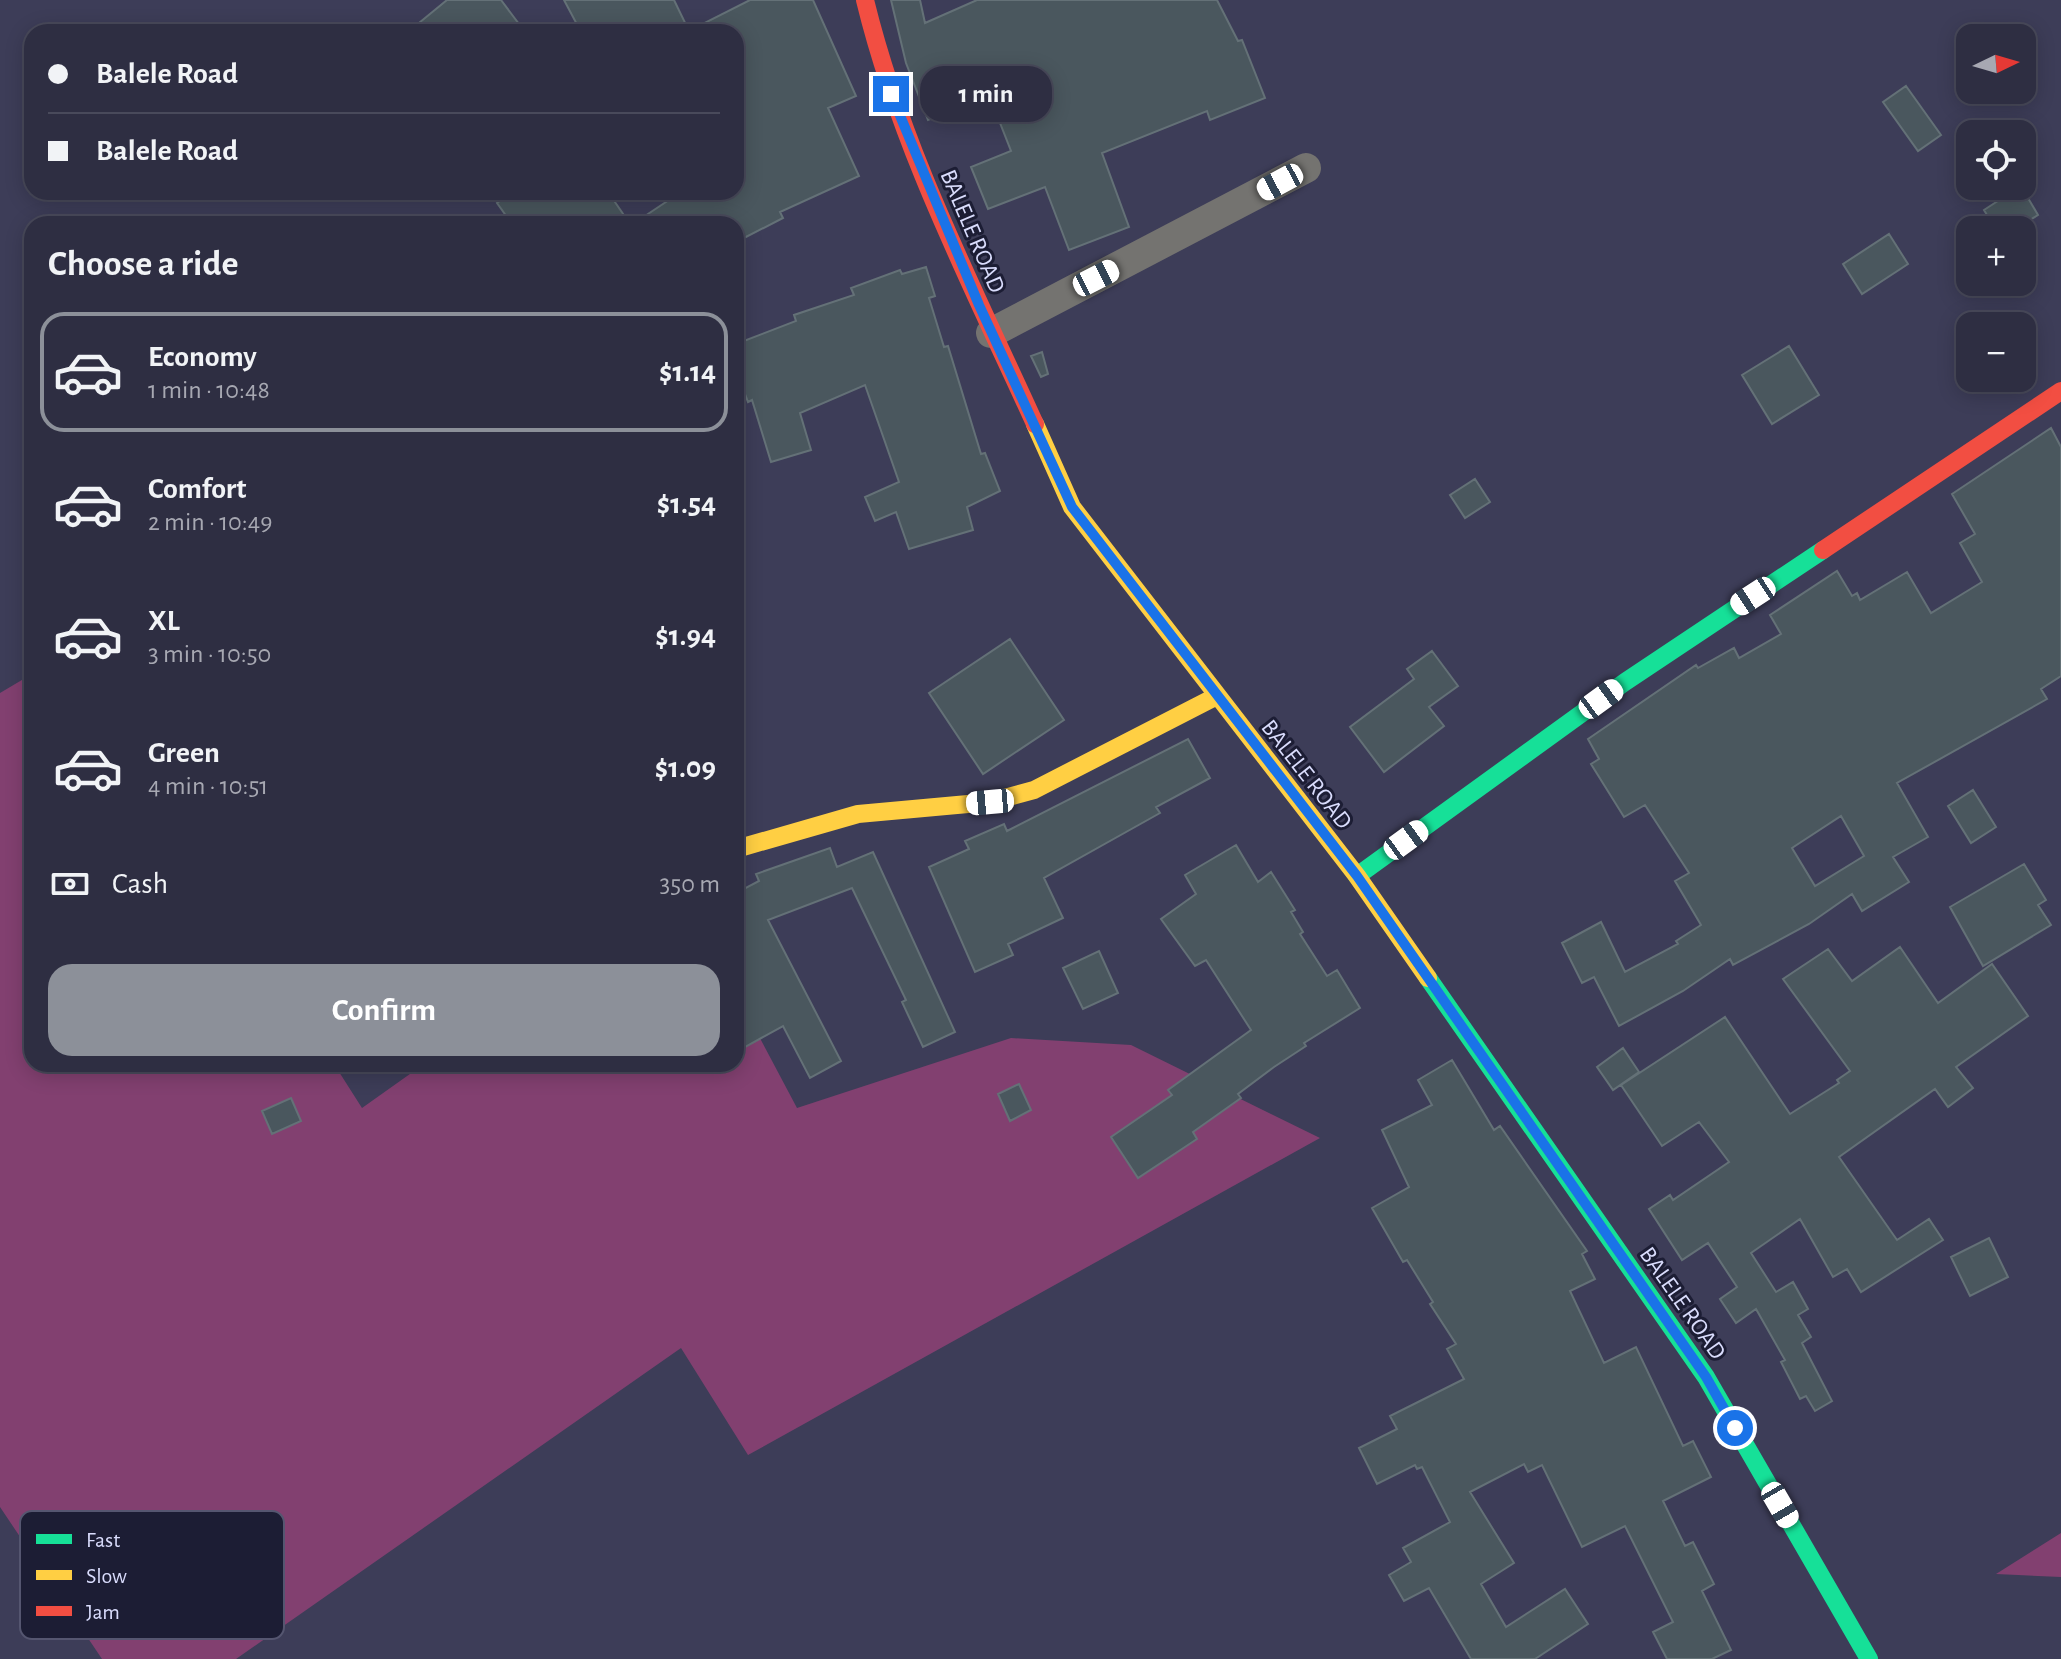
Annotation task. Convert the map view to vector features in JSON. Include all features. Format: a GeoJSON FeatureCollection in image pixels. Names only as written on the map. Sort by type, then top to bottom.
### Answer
{"type":"FeatureCollection","features":[{"type":"Feature","properties":{"kind":"street","name":"BALELE ROAD"},"geometry":{"type":"LineString","coordinates":[[865,0],[887,84],[991,333],[1072,507],[1215,697],[1357,876],[1706,1377],[1869,1659]]}},
{"type":"Feature","properties":{"kind":"street"},"geometry":{"type":"LineString","coordinates":[[991,333],[1306,168]]}},
{"type":"Feature","properties":{"kind":"street"},"geometry":{"type":"LineString","coordinates":[[1357,876],[1625,682],[2061,391]]}},
{"type":"Feature","properties":{"kind":"street"},"geometry":{"type":"LineString","coordinates":[[744,847],[858,814],[990,802],[1034,790],[1215,697]]}},
{"type":"Feature","properties":{"kind":"shaded area"},"geometry":{"type":"Polygon","coordinates":[[[24,679],[24,1072],[339,1072],[362,1108],[413,1072],[744,1072],[744,1008],[797,1108],[1011,1038],[1131,1045],[1320,1138],[748,1455],[681,1348],[284,1625],[284,1511],[20,1511],[20,1537],[0,1507],[0,693],[24,679]]]}},
{"type":"Feature","properties":{"kind":"shaded area"},"geometry":{"type":"Polygon","coordinates":[[[2061,1533],[2061,1577],[1996,1574],[2061,1533]]]}},
{"type":"Feature","properties":{"kind":"shaded area"},"geometry":{"type":"Polygon","coordinates":[[[89,1639],[265,1639],[236,1659],[102,1659],[89,1639]]]}},
{"type":"Feature","properties":{"kind":"building"},"geometry":{"type":"Polygon","coordinates":[[[447,0],[501,0],[519,24],[418,24],[447,0]]]}},
{"type":"Feature","properties":{"kind":"building"},"geometry":{"type":"Polygon","coordinates":[[[564,0],[674,0],[686,24],[577,24],[564,0]]]}},
{"type":"Feature","properties":{"kind":"building"},"geometry":{"type":"Polygon","coordinates":[[[750,0],[813,0],[856,96],[828,108],[859,176],[780,212],[783,218],[744,238],[744,216],[645,216],[669,200],[744,200],[744,24],[703,24],[750,0]]]}},
{"type":"Feature","properties":{"kind":"building"},"geometry":{"type":"Polygon","coordinates":[[[891,0],[920,0],[925,23],[977,0],[1217,0],[1238,41],[1242,40],[1265,98],[1210,120],[1207,111],[1102,153],[1129,227],[1069,250],[1045,187],[988,209],[971,167],[1011,151],[989,95],[928,120],[906,63],[891,0]]]}},
{"type":"Feature","properties":{"kind":"building"},"geometry":{"type":"Polygon","coordinates":[[[1906,86],[1941,135],[1918,151],[1883,102],[1906,86]]]}},
{"type":"Feature","properties":{"kind":"building"},"geometry":{"type":"Polygon","coordinates":[[[501,200],[614,200],[624,216],[506,216],[497,203],[501,200]]]}},
{"type":"Feature","properties":{"kind":"building"},"geometry":{"type":"Polygon","coordinates":[[[1999,200],[2029,200],[2038,215],[1988,216],[1984,210],[1999,200]]]}},
{"type":"Feature","properties":{"kind":"building"},"geometry":{"type":"Polygon","coordinates":[[[1889,234],[1908,264],[1862,294],[1843,264],[1889,234]]]}},
{"type":"Feature","properties":{"kind":"building"},"geometry":{"type":"Polygon","coordinates":[[[926,267],[935,296],[929,298],[944,347],[948,346],[981,454],[985,453],[1000,491],[967,507],[973,530],[909,549],[896,512],[875,521],[865,497],[899,482],[865,385],[800,413],[811,450],[771,462],[752,400],[748,402],[744,391],[744,341],[796,321],[794,315],[854,295],[851,288],[900,270],[902,274],[926,267]]]}},
{"type":"Feature","properties":{"kind":"building"},"geometry":{"type":"Polygon","coordinates":[[[1789,346],[1819,395],[1772,424],[1742,375],[1789,346]]]}},
{"type":"Feature","properties":{"kind":"building"},"geometry":{"type":"Polygon","coordinates":[[[1042,352],[1048,374],[1041,377],[1031,356],[1042,352]]]}},
{"type":"Feature","properties":{"kind":"building"},"geometry":{"type":"Polygon","coordinates":[[[2051,428],[2061,447],[2061,676],[2041,689],[2047,699],[1897,783],[1928,837],[1893,857],[1909,882],[1862,911],[1852,894],[1809,924],[1733,965],[1730,959],[1683,991],[1619,1026],[1594,977],[1582,983],[1562,943],[1601,922],[1625,972],[1678,944],[1676,941],[1701,925],[1675,881],[1689,873],[1645,805],[1624,817],[1591,764],[1599,759],[1588,739],[1696,665],[1698,668],[1734,648],[1739,658],[1781,634],[1770,615],[1837,571],[1852,596],[1857,593],[1860,600],[1907,572],[1931,613],[1982,582],[1960,543],[1975,534],[1952,494],[2051,428]],[[1841,816],[1792,848],[1815,886],[1864,856],[1841,816]]]}},
{"type":"Feature","properties":{"kind":"building"},"geometry":{"type":"Polygon","coordinates":[[[1475,479],[1490,502],[1465,518],[1450,495],[1475,479]]]}},
{"type":"Feature","properties":{"kind":"building"},"geometry":{"type":"Polygon","coordinates":[[[1010,639],[1064,720],[983,774],[929,693],[1010,639]]]}},
{"type":"Feature","properties":{"kind":"building"},"geometry":{"type":"Polygon","coordinates":[[[1432,651],[1458,686],[1429,707],[1444,726],[1384,772],[1350,727],[1414,679],[1407,669],[1432,651]]]}},
{"type":"Feature","properties":{"kind":"building"},"geometry":{"type":"Polygon","coordinates":[[[1188,739],[1210,778],[1156,807],[1160,813],[1044,878],[1063,918],[1008,944],[1013,955],[975,972],[929,867],[969,849],[965,841],[1004,824],[1007,831],[1188,739]]]}},
{"type":"Feature","properties":{"kind":"building"},"geometry":{"type":"Polygon","coordinates":[[[1973,790],[1996,827],[1971,843],[1948,806],[1973,790]]]}},
{"type":"Feature","properties":{"kind":"building"},"geometry":{"type":"Polygon","coordinates":[[[1236,845],[1258,882],[1271,872],[1295,910],[1291,912],[1303,932],[1300,934],[1327,976],[1337,970],[1360,1008],[1304,1043],[1306,1046],[1238,1094],[1241,1098],[1193,1132],[1197,1139],[1138,1178],[1111,1137],[1172,1095],[1168,1090],[1251,1030],[1206,960],[1195,966],[1161,919],[1196,894],[1185,875],[1236,845]]]}},
{"type":"Feature","properties":{"kind":"building"},"geometry":{"type":"Polygon","coordinates":[[[830,848],[837,867],[873,852],[955,1032],[923,1047],[902,1002],[906,1000],[852,888],[768,920],[841,1061],[810,1078],[783,1026],[744,1048],[744,889],[759,881],[756,874],[830,848]]]}},
{"type":"Feature","properties":{"kind":"building"},"geometry":{"type":"Polygon","coordinates":[[[2024,864],[2046,900],[2038,905],[2051,925],[1983,966],[1950,907],[2024,864]]]}},
{"type":"Feature","properties":{"kind":"building"},"geometry":{"type":"Polygon","coordinates":[[[1900,947],[1938,1003],[1992,964],[2028,1016],[1956,1067],[1973,1088],[1948,1107],[1935,1089],[1839,1157],[1897,1240],[1929,1219],[1943,1240],[1861,1292],[1847,1269],[1833,1277],[1800,1219],[1751,1253],[1776,1292],[1793,1282],[1808,1309],[1798,1315],[1811,1337],[1802,1343],[1832,1401],[1815,1411],[1806,1396],[1800,1399],[1781,1362],[1785,1360],[1756,1309],[1736,1323],[1720,1299],[1737,1287],[1708,1243],[1682,1260],[1649,1209],[1670,1195],[1673,1200],[1729,1162],[1699,1122],[1662,1146],[1621,1085],[1725,1017],[1790,1114],[1839,1083],[1837,1080],[1850,1071],[1783,979],[1828,949],[1852,981],[1900,947]]]}},
{"type":"Feature","properties":{"kind":"building"},"geometry":{"type":"Polygon","coordinates":[[[1099,951],[1118,993],[1083,1009],[1063,968],[1099,951]]]}},
{"type":"Feature","properties":{"kind":"building"},"geometry":{"type":"Polygon","coordinates":[[[1623,1048],[1639,1072],[1613,1090],[1597,1067],[1623,1048]]]}},
{"type":"Feature","properties":{"kind":"building"},"geometry":{"type":"Polygon","coordinates":[[[1452,1060],[1494,1130],[1500,1126],[1587,1251],[1582,1254],[1595,1279],[1570,1291],[1604,1363],[1636,1347],[1683,1446],[1693,1441],[1711,1477],[1663,1501],[1685,1546],[1693,1542],[1714,1584],[1702,1591],[1731,1650],[1712,1659],[1667,1659],[1653,1632],[1673,1622],[1625,1526],[1582,1547],[1542,1465],[1528,1472],[1524,1464],[1470,1492],[1514,1563],[1481,1584],[1506,1627],[1565,1589],[1588,1624],[1535,1659],[1471,1659],[1429,1588],[1404,1601],[1389,1575],[1411,1562],[1403,1548],[1450,1522],[1422,1467],[1417,1469],[1415,1465],[1377,1484],[1359,1448],[1397,1429],[1390,1416],[1464,1379],[1447,1349],[1456,1344],[1430,1304],[1433,1302],[1407,1260],[1403,1262],[1372,1208],[1409,1187],[1382,1130],[1432,1105],[1418,1080],[1452,1060]]]}},
{"type":"Feature","properties":{"kind":"building"},"geometry":{"type":"Polygon","coordinates":[[[1019,1084],[1031,1110],[1010,1121],[998,1094],[1019,1084]]]}},
{"type":"Feature","properties":{"kind":"building"},"geometry":{"type":"Polygon","coordinates":[[[291,1098],[301,1121],[272,1134],[262,1111],[291,1098]]]}},
{"type":"Feature","properties":{"kind":"building"},"geometry":{"type":"Polygon","coordinates":[[[1989,1238],[2008,1277],[1970,1296],[1951,1257],[1989,1238]]]}},
{"type":"Feature","properties":{"kind":"traffic: fast"},"geometry":{"type":"LineString","coordinates":[[1357,876],[1625,682],[1823,550]]}},
{"type":"Feature","properties":{"kind":"traffic: fast"},"geometry":{"type":"LineString","coordinates":[[1428,978],[1706,1377],[1869,1659]]}},
{"type":"Feature","properties":{"kind":"traffic: slow"},"geometry":{"type":"LineString","coordinates":[[1035,424],[1072,507],[1357,876],[1428,978]]}},
{"type":"Feature","properties":{"kind":"traffic: slow"},"geometry":{"type":"LineString","coordinates":[[744,847],[858,814],[990,802],[1034,790],[1215,697]]}},
{"type":"Feature","properties":{"kind":"traffic: jam"},"geometry":{"type":"LineString","coordinates":[[865,0],[880,55],[918,163],[1035,424]]}},
{"type":"Feature","properties":{"kind":"traffic: jam"},"geometry":{"type":"LineString","coordinates":[[1823,550],[2061,391]]}},
{"type":"Feature","properties":{"kind":"route"},"geometry":{"type":"LineString","coordinates":[[891,94],[979,305],[1072,507],[1215,697],[1357,876],[1706,1377],[1735,1428]]}}]}
